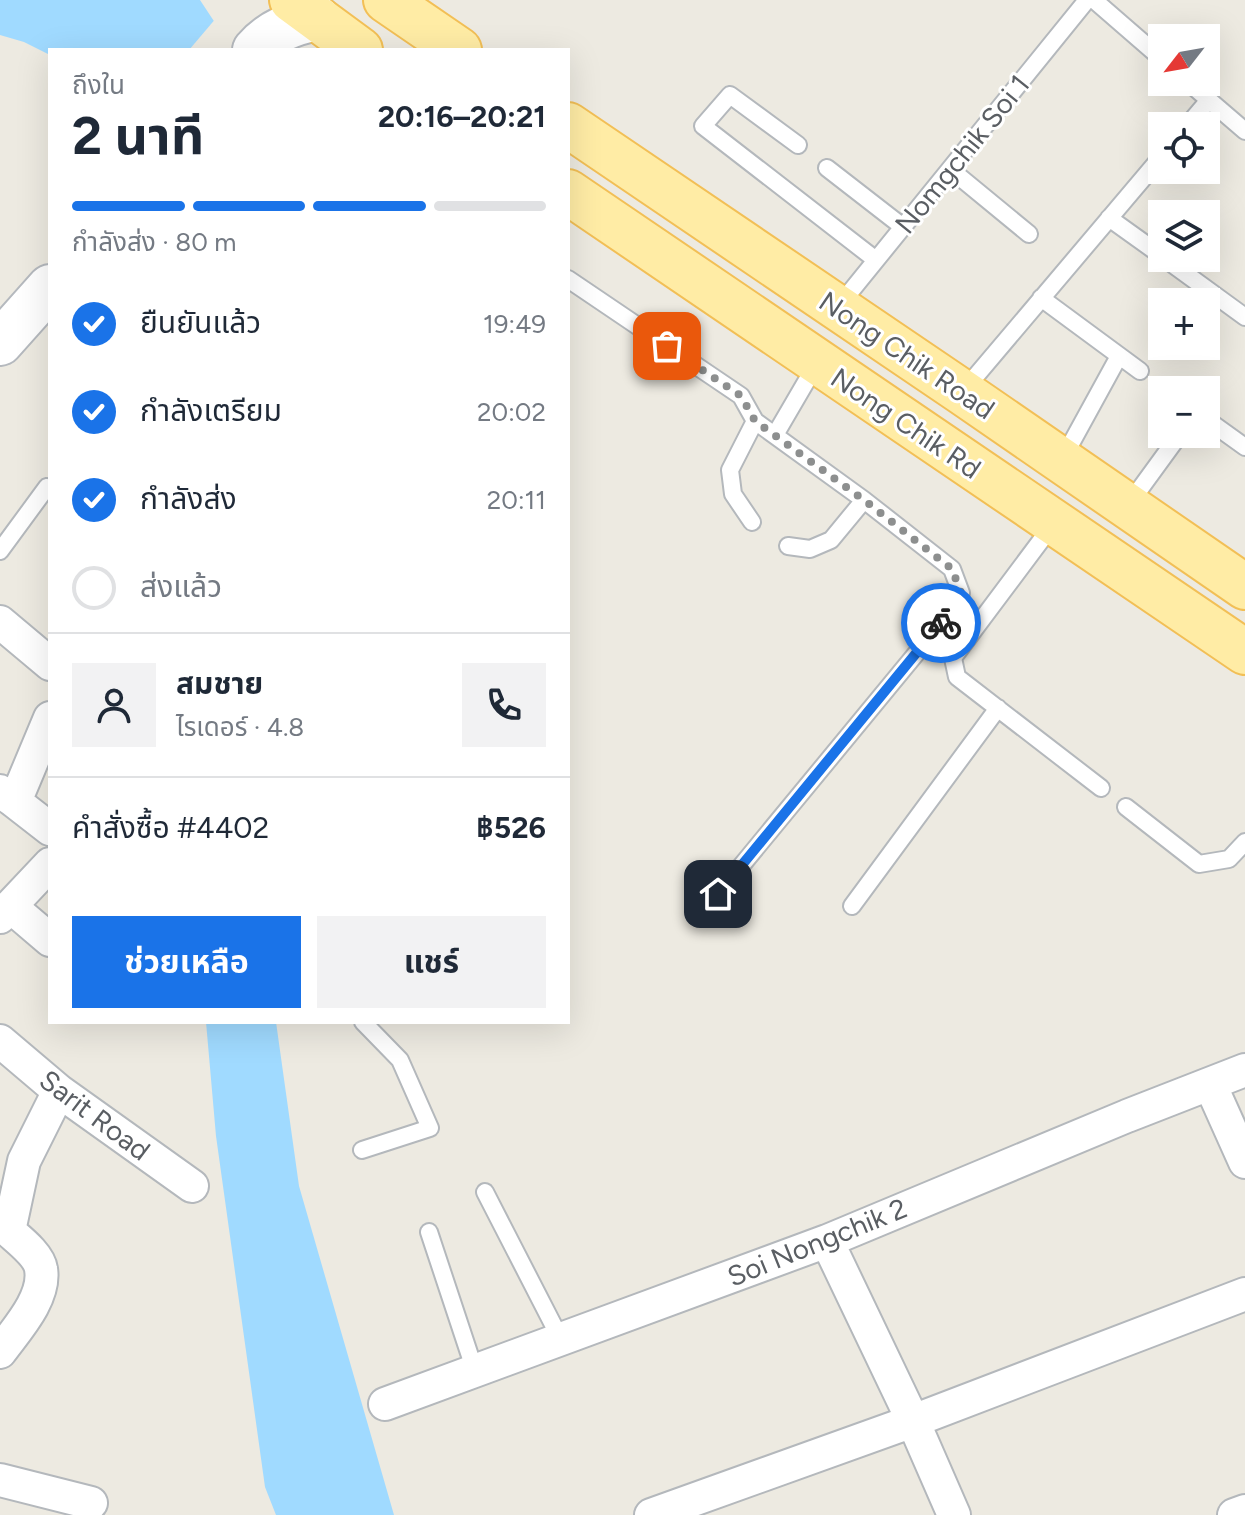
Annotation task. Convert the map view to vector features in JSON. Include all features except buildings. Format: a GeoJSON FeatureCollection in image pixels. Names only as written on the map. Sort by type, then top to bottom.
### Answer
{"type":"FeatureCollection","features":[{"type":"Feature","properties":{"kind":"main road"},"geometry":{"type":"LineString","coordinates":[[386,0],[456,48]]}},
{"type":"Feature","properties":{"kind":"main road"},"geometry":{"type":"LineString","coordinates":[[261,34],[293,24],[313,6],[358,48]]}},
{"type":"Feature","properties":{"kind":"main road","name":"Nong Chik Road"},"geometry":{"type":"LineString","coordinates":[[570,126],[1245,587]]}},
{"type":"Feature","properties":{"kind":"main road","name":"Nong Chik Rd"},"geometry":{"type":"LineString","coordinates":[[570,193],[1245,652]]}},
{"type":"Feature","properties":{"kind":"main road"},"geometry":{"type":"LineString","coordinates":[[0,343],[48,289]]}},
{"type":"Feature","properties":{"kind":"main road"},"geometry":{"type":"LineString","coordinates":[[929,439],[962,392]]}},
{"type":"Feature","properties":{"kind":"main road"},"geometry":{"type":"LineString","coordinates":[[1054,523],[1074,470]]}},
{"type":"Feature","properties":{"kind":"street"},"geometry":{"type":"LineString","coordinates":[[0,622],[48,662]]}},
{"type":"Feature","properties":{"kind":"street"},"geometry":{"type":"LineString","coordinates":[[7,796],[19,792],[48,723]]}},
{"type":"Feature","properties":{"kind":"street"},"geometry":{"type":"LineString","coordinates":[[7,796],[48,827]]}},
{"type":"Feature","properties":{"kind":"street"},"geometry":{"type":"LineString","coordinates":[[48,866],[5,911],[48,939]]}},
{"type":"Feature","properties":{"kind":"street","name":"Sarit Road"},"geometry":{"type":"LineString","coordinates":[[0,1042],[59,1091],[192,1186]]}},
{"type":"Feature","properties":{"kind":"street","name":"Soi Nongchik 2"},"geometry":{"type":"LineString","coordinates":[[385,1404],[827,1241],[1245,1070]]}},
{"type":"Feature","properties":{"kind":"street"},"geometry":{"type":"LineString","coordinates":[[1210,1084],[1245,1162]]}},
{"type":"Feature","properties":{"kind":"street"},"geometry":{"type":"LineString","coordinates":[[0,1352],[38,1299],[41,1268],[28,1248],[4,1229],[24,1161],[59,1091]]}},
{"type":"Feature","properties":{"kind":"street"},"geometry":{"type":"LineString","coordinates":[[827,1241],[954,1515]]}},
{"type":"Feature","properties":{"kind":"street"},"geometry":{"type":"LineString","coordinates":[[651,1515],[913,1421],[1245,1294]]}},
{"type":"Feature","properties":{"kind":"street"},"geometry":{"type":"LineString","coordinates":[[0,1480],[91,1503]]}},
{"type":"Feature","properties":{"kind":"street"},"geometry":{"type":"LineString","coordinates":[[1234,1515],[1245,1511]]}},
{"type":"Feature","properties":{"kind":"lane","name":"Nomgchik Soi 1"},"geometry":{"type":"LineString","coordinates":[[837,308],[1087,0]]}},
{"type":"Feature","properties":{"kind":"lane"},"geometry":{"type":"LineString","coordinates":[[1094,0],[1148,47]]}},
{"type":"Feature","properties":{"kind":"lane"},"geometry":{"type":"LineString","coordinates":[[798,145],[730,95],[703,126],[876,260]]}},
{"type":"Feature","properties":{"kind":"lane"},"geometry":{"type":"LineString","coordinates":[[1204,96],[1245,131]]}},
{"type":"Feature","properties":{"kind":"lane"},"geometry":{"type":"LineString","coordinates":[[1199,112],[1209,100]]}},
{"type":"Feature","properties":{"kind":"lane"},"geometry":{"type":"LineString","coordinates":[[827,168],[903,227]]}},
{"type":"Feature","properties":{"kind":"lane"},"geometry":{"type":"LineString","coordinates":[[950,169],[1029,234]]}},
{"type":"Feature","properties":{"kind":"lane"},"geometry":{"type":"LineString","coordinates":[[962,392],[1148,172]]}},
{"type":"Feature","properties":{"kind":"lane"},"geometry":{"type":"LineString","coordinates":[[1109,218],[1148,246]]}},
{"type":"Feature","properties":{"kind":"lane"},"geometry":{"type":"LineString","coordinates":[[1184,272],[1245,317]]}},
{"type":"Feature","properties":{"kind":"lane"},"geometry":{"type":"LineString","coordinates":[[570,280],[741,396],[755,421],[952,569],[961,593],[952,610],[718,894]]}},
{"type":"Feature","properties":{"kind":"lane"},"geometry":{"type":"LineString","coordinates":[[1041,298],[1140,371]]}},
{"type":"Feature","properties":{"kind":"lane"},"geometry":{"type":"LineString","coordinates":[[1074,470],[1119,356]]}},
{"type":"Feature","properties":{"kind":"lane"},"geometry":{"type":"LineString","coordinates":[[775,435],[817,362]]}},
{"type":"Feature","properties":{"kind":"lane"},"geometry":{"type":"LineString","coordinates":[[752,522],[733,494],[730,470],[755,421]]}},
{"type":"Feature","properties":{"kind":"lane"},"geometry":{"type":"LineString","coordinates":[[1220,429],[1245,447]]}},
{"type":"Feature","properties":{"kind":"lane"},"geometry":{"type":"LineString","coordinates":[[1128,507],[1170,448]]}},
{"type":"Feature","properties":{"kind":"lane"},"geometry":{"type":"LineString","coordinates":[[0,551],[47,487]]}},
{"type":"Feature","properties":{"kind":"lane"},"geometry":{"type":"LineString","coordinates":[[788,546],[810,549],[831,540],[864,500]]}},
{"type":"Feature","properties":{"kind":"lane"},"geometry":{"type":"LineString","coordinates":[[1054,523],[953,658],[957,677],[1101,788]]}},
{"type":"Feature","properties":{"kind":"lane"},"geometry":{"type":"LineString","coordinates":[[852,906],[998,708]]}},
{"type":"Feature","properties":{"kind":"lane"},"geometry":{"type":"LineString","coordinates":[[1126,807],[1199,864],[1229,859],[1245,842]]}},
{"type":"Feature","properties":{"kind":"lane"},"geometry":{"type":"LineString","coordinates":[[362,1150],[430,1128],[400,1060],[365,1024]]}},
{"type":"Feature","properties":{"kind":"lane"},"geometry":{"type":"LineString","coordinates":[[485,1192],[561,1340]]}},
{"type":"Feature","properties":{"kind":"lane"},"geometry":{"type":"LineString","coordinates":[[429,1232],[475,1371]]}},
{"type":"Feature","properties":{"kind":"water"},"geometry":{"type":"Polygon","coordinates":[[[0,0],[200,0],[232,48],[48,48],[48,54],[0,35],[0,0]]]}},
{"type":"Feature","properties":{"kind":"water"},"geometry":{"type":"Polygon","coordinates":[[[206,1024],[276,1024],[299,1186],[394,1515],[276,1515],[265,1487],[216,1136],[206,1024]]]}},
{"type":"Feature","properties":{"kind":"pier"},"geometry":{"type":"Polygon","coordinates":[[[217,17],[236,48],[191,48],[217,17]]]}},
{"type":"Feature","properties":{"kind":"way so far"},"geometry":{"type":"LineString","coordinates":[[667,346],[741,396],[755,421],[952,569],[961,593],[941,623]]}},
{"type":"Feature","properties":{"kind":"route"},"geometry":{"type":"LineString","coordinates":[[718,894],[941,623]]}}]}
